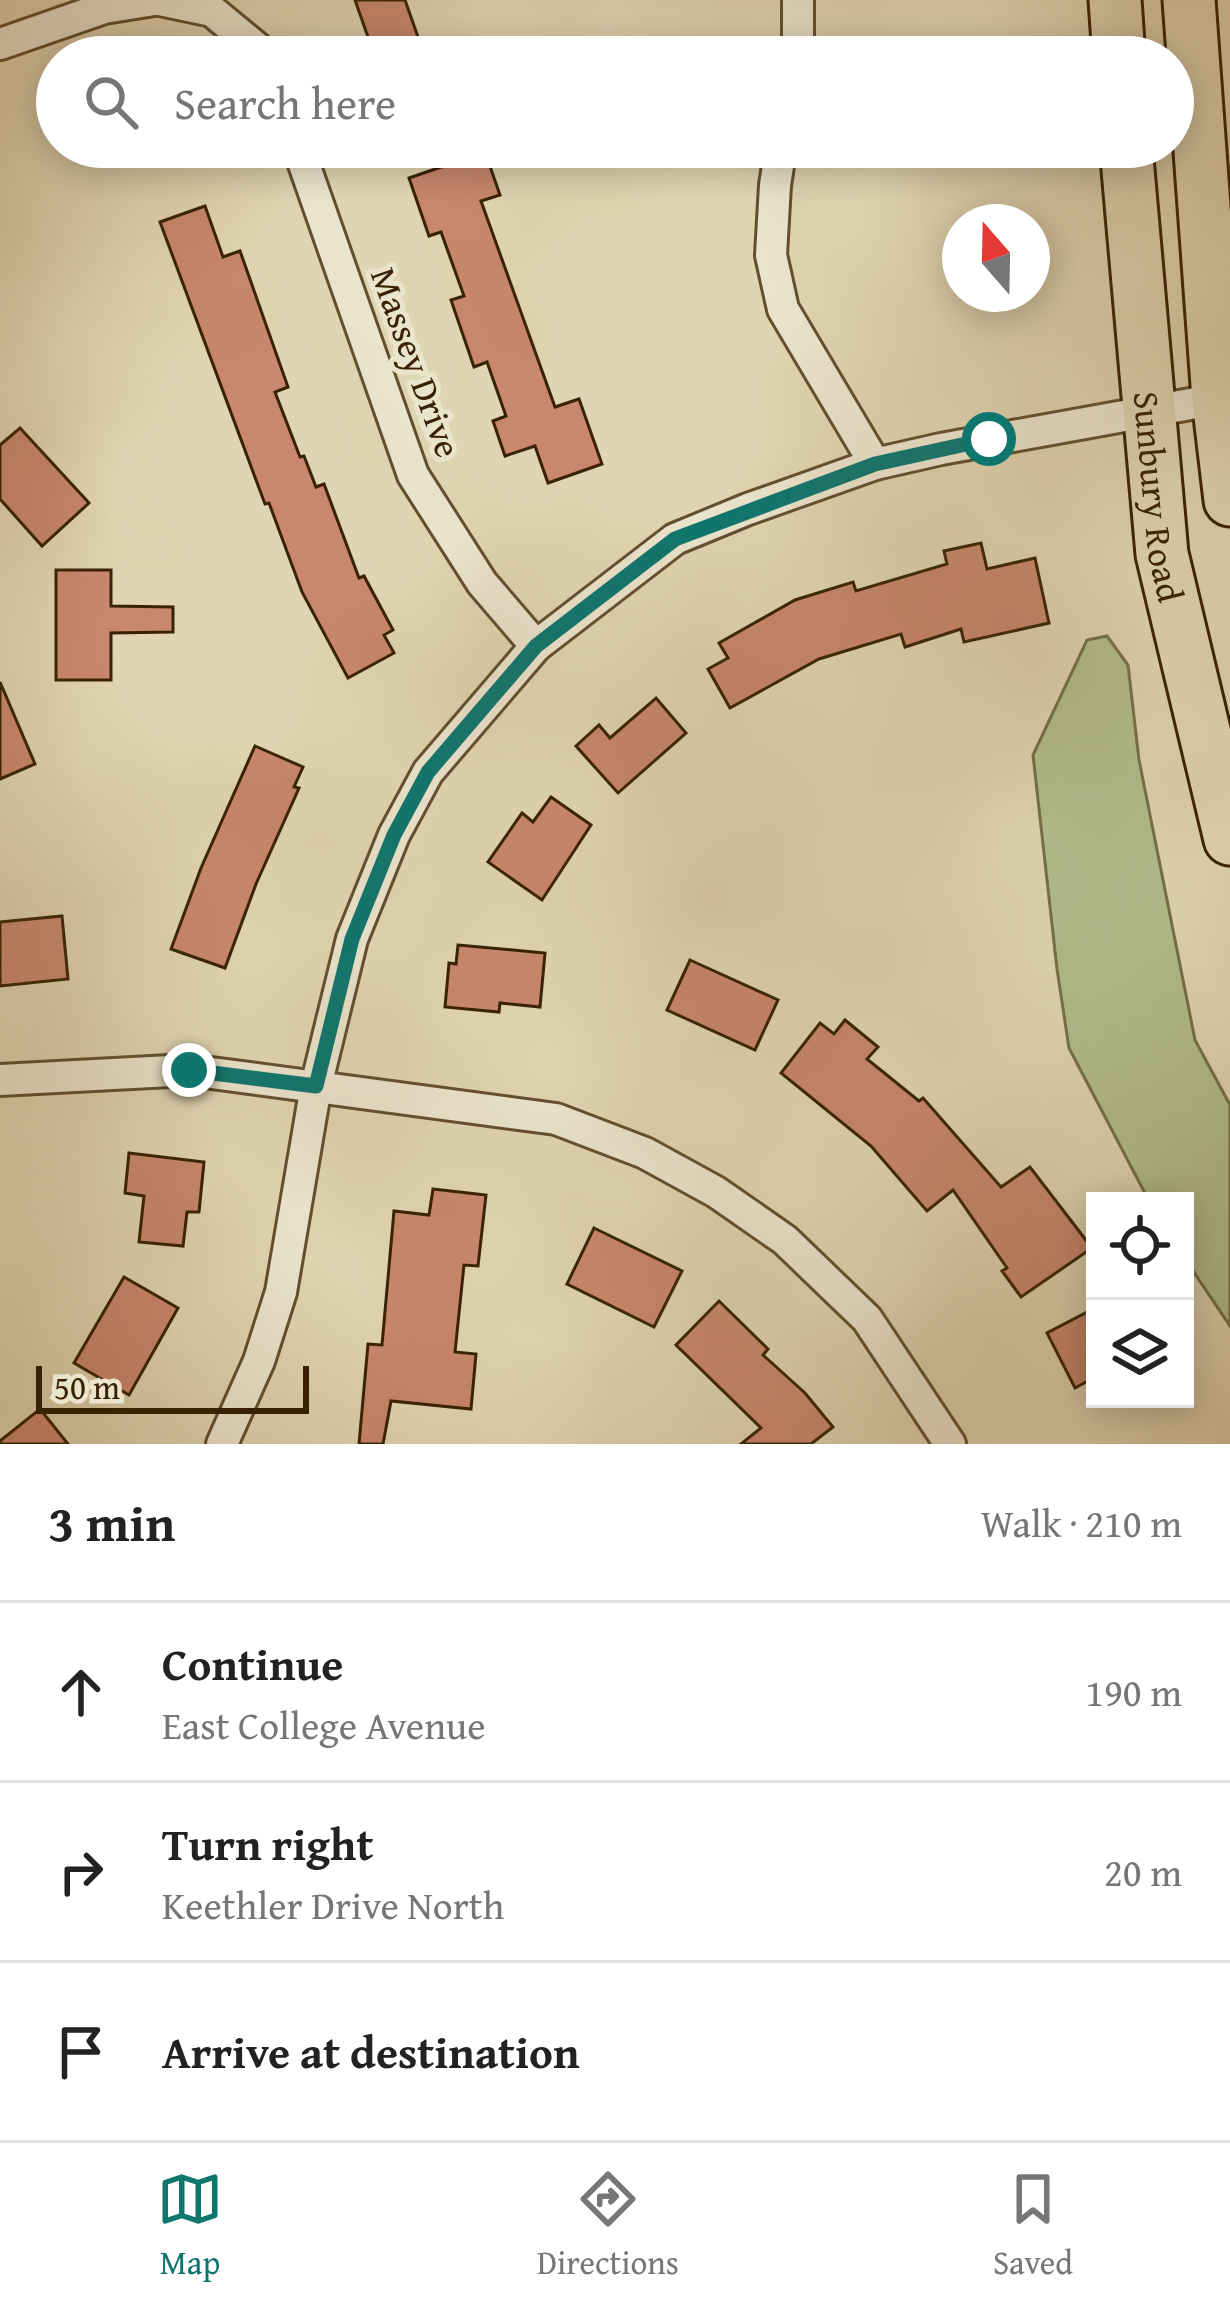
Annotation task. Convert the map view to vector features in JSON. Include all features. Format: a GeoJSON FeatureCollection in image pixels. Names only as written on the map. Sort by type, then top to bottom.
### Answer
{"type":"FeatureCollection","features":[{"type":"Feature","properties":{"kind":"main road"},"geometry":{"type":"LineString","coordinates":[[1115,0],[1118,36]]}},
{"type":"Feature","properties":{"kind":"main road","name":"Sunbury Road"},"geometry":{"type":"LineString","coordinates":[[1189,0],[1192,36]]}},
{"type":"Feature","properties":{"kind":"main road","name":"Sunbury Road"},"geometry":{"type":"LineString","coordinates":[[1194,69],[1230,500]]}},
{"type":"Feature","properties":{"kind":"main road","name":"Sunbury Road"},"geometry":{"type":"LineString","coordinates":[[1128,168],[1162,554],[1230,838]]}},
{"type":"Feature","properties":{"kind":"street"},"geometry":{"type":"LineString","coordinates":[[0,44],[104,8],[157,0],[212,11],[242,36]]}},
{"type":"Feature","properties":{"kind":"street"},"geometry":{"type":"LineString","coordinates":[[798,0],[798,36]]}},
{"type":"Feature","properties":{"kind":"street","name":"Massey Drive"},"geometry":{"type":"LineString","coordinates":[[305,168],[413,475],[482,583],[536,646]]}},
{"type":"Feature","properties":{"kind":"street"},"geometry":{"type":"LineString","coordinates":[[778,168],[771,255],[783,308],[875,464]]}},
{"type":"Feature","properties":{"kind":"street"},"geometry":{"type":"LineString","coordinates":[[223,1444],[259,1361],[281,1292],[316,1086],[352,939],[394,835],[428,772],[536,646],[675,539],[875,464],[1218,399]]}},
{"type":"Feature","properties":{"kind":"street"},"geometry":{"type":"LineString","coordinates":[[0,1080],[189,1070],[556,1119],[645,1153],[716,1192],[785,1240],[867,1318],[950,1444]]}},
{"type":"Feature","properties":{"kind":"green space"},"geometry":{"type":"Polygon","coordinates":[[[1107,636],[1128,665],[1139,760],[1195,1040],[1230,1105],[1230,1326],[1194,1272],[1194,1192],[1144,1192],[1069,1048],[1033,755],[1087,640],[1107,636]]]}},
{"type":"Feature","properties":{"kind":"building"},"geometry":{"type":"Polygon","coordinates":[[[355,0],[405,0],[418,36],[368,36],[355,0]]]}},
{"type":"Feature","properties":{"kind":"building"},"geometry":{"type":"Polygon","coordinates":[[[438,168],[491,168],[500,195],[481,201],[555,407],[579,399],[602,464],[548,483],[535,446],[505,456],[493,421],[506,416],[487,362],[474,367],[451,300],[464,296],[441,232],[429,236],[409,178],[438,168]]]}},
{"type":"Feature","properties":{"kind":"building"},"geometry":{"type":"Polygon","coordinates":[[[205,206],[223,257],[240,251],[288,387],[275,392],[300,457],[304,456],[316,487],[324,484],[359,578],[364,576],[393,630],[384,635],[394,653],[348,678],[302,592],[269,503],[265,504],[160,222],[205,206]]]}},
{"type":"Feature","properties":{"kind":"building"},"geometry":{"type":"Polygon","coordinates":[[[20,428],[89,503],[42,546],[0,499],[0,445],[20,428]]]}},
{"type":"Feature","properties":{"kind":"building"},"geometry":{"type":"Polygon","coordinates":[[[981,543],[987,569],[1035,558],[1049,623],[964,642],[961,629],[905,647],[901,634],[819,659],[730,708],[708,669],[728,658],[719,643],[795,600],[853,582],[856,591],[947,564],[944,551],[981,543]]]}},
{"type":"Feature","properties":{"kind":"building"},"geometry":{"type":"Polygon","coordinates":[[[56,570],[111,570],[111,606],[173,607],[173,632],[111,633],[111,680],[56,680],[56,570]]]}},
{"type":"Feature","properties":{"kind":"building"},"geometry":{"type":"Polygon","coordinates":[[[0,682],[35,764],[0,779],[0,682]]]}},
{"type":"Feature","properties":{"kind":"building"},"geometry":{"type":"Polygon","coordinates":[[[656,698],[686,733],[618,793],[576,746],[599,725],[610,738],[656,698]]]}},
{"type":"Feature","properties":{"kind":"building"},"geometry":{"type":"Polygon","coordinates":[[[255,746],[303,767],[294,787],[299,788],[225,968],[171,949],[255,746]]]}},
{"type":"Feature","properties":{"kind":"building"},"geometry":{"type":"Polygon","coordinates":[[[551,797],[591,825],[542,900],[488,862],[522,813],[533,822],[551,797]]]}},
{"type":"Feature","properties":{"kind":"building"},"geometry":{"type":"Polygon","coordinates":[[[62,916],[68,979],[0,986],[0,922],[62,916]]]}},
{"type":"Feature","properties":{"kind":"building"},"geometry":{"type":"Polygon","coordinates":[[[458,945],[545,953],[540,1007],[500,1003],[499,1012],[445,1007],[449,963],[456,964],[458,945]]]}},
{"type":"Feature","properties":{"kind":"building"},"geometry":{"type":"Polygon","coordinates":[[[690,960],[778,1000],[755,1050],[667,1010],[690,960]]]}},
{"type":"Feature","properties":{"kind":"building"},"geometry":{"type":"Polygon","coordinates":[[[845,1020],[878,1047],[867,1059],[919,1101],[923,1098],[1001,1187],[1030,1167],[1086,1240],[1086,1252],[1021,1297],[1002,1271],[1007,1268],[953,1190],[927,1211],[871,1146],[781,1073],[820,1023],[834,1034],[845,1020]]]}},
{"type":"Feature","properties":{"kind":"building"},"geometry":{"type":"Polygon","coordinates":[[[129,1153],[204,1162],[199,1212],[187,1212],[183,1246],[139,1242],[144,1196],[125,1193],[129,1153]]]}},
{"type":"Feature","properties":{"kind":"building"},"geometry":{"type":"Polygon","coordinates":[[[433,1189],[486,1195],[478,1266],[464,1265],[455,1352],[476,1354],[471,1409],[391,1401],[383,1444],[359,1444],[368,1344],[382,1345],[394,1211],[429,1215],[433,1189]]]}},
{"type":"Feature","properties":{"kind":"building"},"geometry":{"type":"Polygon","coordinates":[[[594,1228],[682,1271],[654,1327],[567,1284],[594,1228]]]}},
{"type":"Feature","properties":{"kind":"building"},"geometry":{"type":"Polygon","coordinates":[[[124,1277],[178,1308],[129,1395],[74,1363],[124,1277]]]}},
{"type":"Feature","properties":{"kind":"building"},"geometry":{"type":"Polygon","coordinates":[[[719,1301],[768,1349],[763,1355],[805,1393],[833,1427],[811,1444],[741,1444],[761,1428],[676,1345],[719,1301]]]}},
{"type":"Feature","properties":{"kind":"building"},"geometry":{"type":"Polygon","coordinates":[[[1086,1313],[1086,1382],[1075,1388],[1047,1333],[1086,1313]]]}},
{"type":"Feature","properties":{"kind":"building"},"geometry":{"type":"Polygon","coordinates":[[[40,1409],[68,1444],[0,1444],[0,1441],[40,1409]]]}},
{"type":"Feature","properties":{"kind":"route"},"geometry":{"type":"LineString","coordinates":[[189,1070],[316,1086],[352,939],[394,835],[428,772],[536,646],[610,585],[675,539],[748,508],[875,464],[989,439]]}}]}
